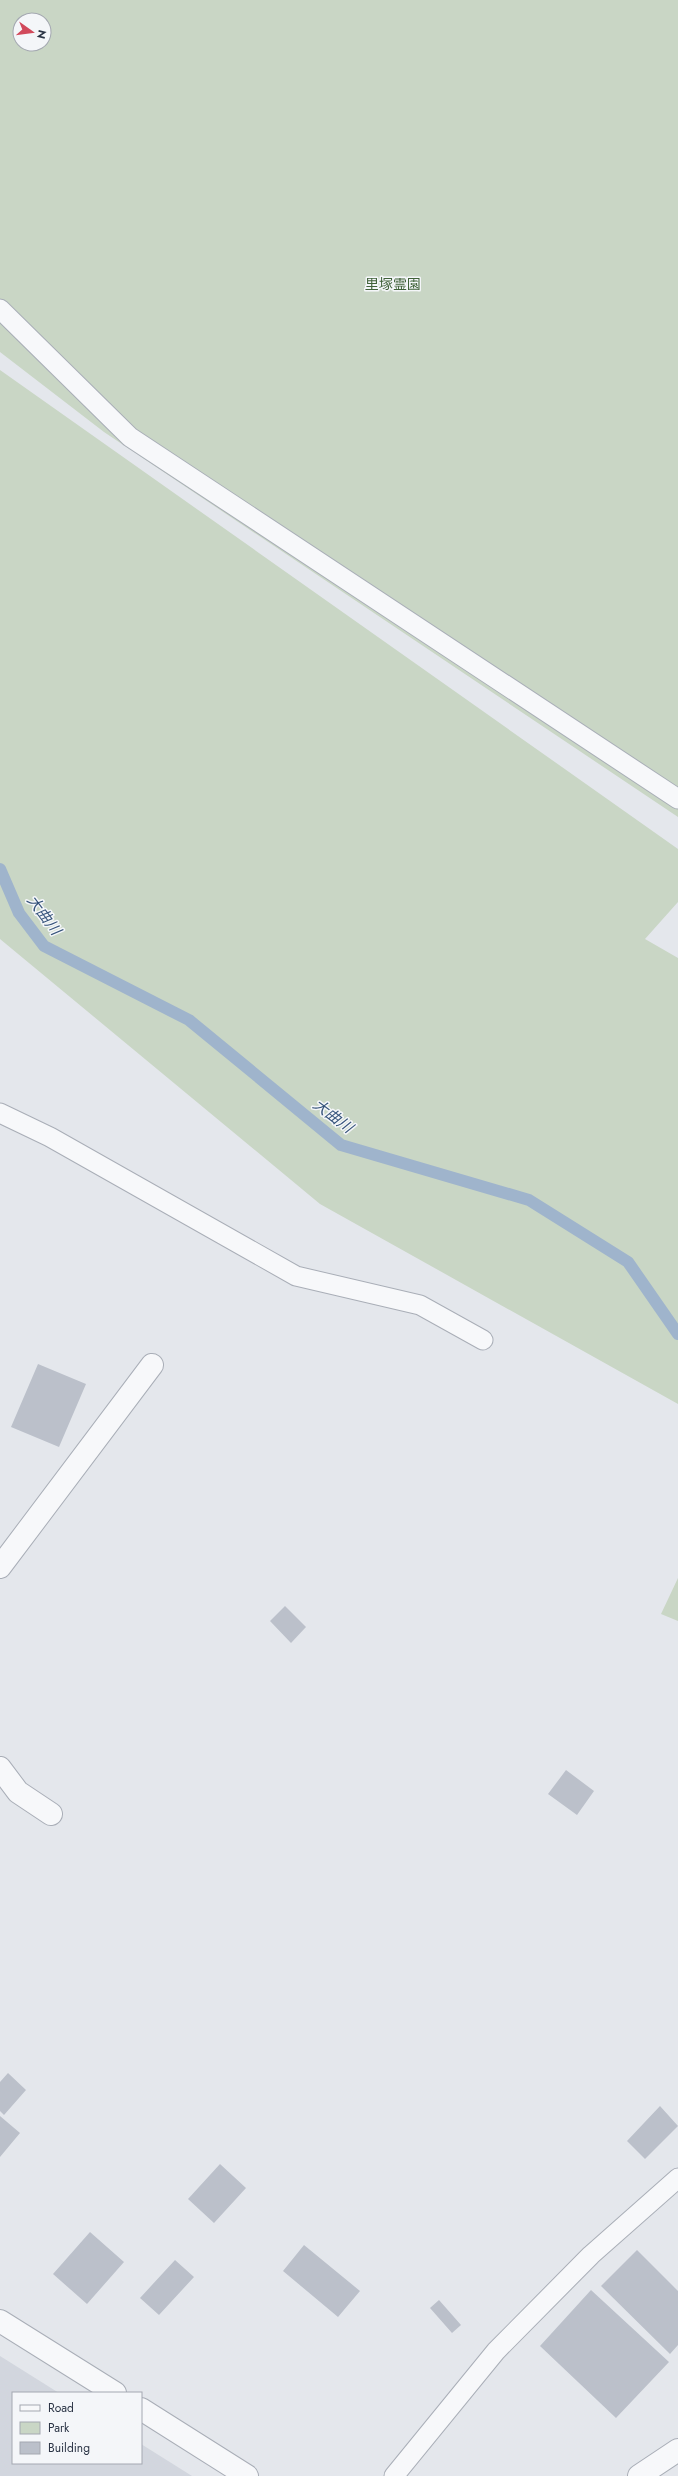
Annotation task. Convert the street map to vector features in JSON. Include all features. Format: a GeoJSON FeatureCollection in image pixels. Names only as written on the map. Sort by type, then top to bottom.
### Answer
{"type":"FeatureCollection","features":[{"type":"Feature","properties":{"kind":"street"},"geometry":{"type":"LineString","coordinates":[[0,1567],[152,1365]]}},
{"type":"Feature","properties":{"kind":"street"},"geometry":{"type":"LineString","coordinates":[[0,1768],[18,1792],[51,1814]]}},
{"type":"Feature","properties":{"kind":"street"},"geometry":{"type":"LineString","coordinates":[[0,2321],[113,2392]]}},
{"type":"Feature","properties":{"kind":"street"},"geometry":{"type":"LineString","coordinates":[[142,2410],[248,2476]]}},
{"type":"Feature","properties":{"kind":"street"},"geometry":{"type":"LineString","coordinates":[[639,2476],[678,2450]]}},
{"type":"Feature","properties":{"kind":"lane"},"geometry":{"type":"LineString","coordinates":[[0,309],[130,437],[678,799]]}},
{"type":"Feature","properties":{"kind":"lane"},"geometry":{"type":"LineString","coordinates":[[0,1113],[50,1137],[296,1276],[420,1305],[483,1340]]}},
{"type":"Feature","properties":{"kind":"lane"},"geometry":{"type":"LineString","coordinates":[[394,2476],[496,2351],[591,2255],[678,2178]]}},
{"type":"Feature","properties":{"kind":"shaded area"},"geometry":{"type":"Polygon","coordinates":[[[0,2356],[57,2392],[12,2392],[12,2464],[142,2464],[142,2445],[192,2476],[0,2476],[0,2356]]]}},
{"type":"Feature","properties":{"kind":"green space","name":"里塚霊園"},"geometry":{"type":"Polygon","coordinates":[[[0,0],[678,0],[678,817],[104,432],[0,352],[0,0]]]}},
{"type":"Feature","properties":{"kind":"green space"},"geometry":{"type":"Polygon","coordinates":[[[0,370],[678,849],[678,902],[645,939],[678,958],[678,1404],[320,1204],[0,939],[0,370]]]}},
{"type":"Feature","properties":{"kind":"green space"},"geometry":{"type":"Polygon","coordinates":[[[678,1578],[678,1621],[661,1614],[678,1578]]]}},
{"type":"Feature","properties":{"kind":"building"},"geometry":{"type":"Polygon","coordinates":[[[38,1364],[86,1384],[59,1447],[11,1427],[38,1364]]]}},
{"type":"Feature","properties":{"kind":"building"},"geometry":{"type":"Polygon","coordinates":[[[285,1606],[306,1627],[291,1643],[270,1621],[285,1606]]]}},
{"type":"Feature","properties":{"kind":"building"},"geometry":{"type":"Polygon","coordinates":[[[566,1770],[594,1791],[577,1815],[548,1794],[566,1770]]]}},
{"type":"Feature","properties":{"kind":"building"},"geometry":{"type":"Polygon","coordinates":[[[8,2073],[26,2090],[4,2115],[0,2111],[0,2082],[8,2073]]]}},
{"type":"Feature","properties":{"kind":"building"},"geometry":{"type":"Polygon","coordinates":[[[660,2106],[678,2126],[645,2159],[627,2141],[660,2106]]]}},
{"type":"Feature","properties":{"kind":"building"},"geometry":{"type":"Polygon","coordinates":[[[0,2116],[20,2133],[0,2157],[0,2116]]]}},
{"type":"Feature","properties":{"kind":"building"},"geometry":{"type":"Polygon","coordinates":[[[220,2164],[246,2188],[214,2223],[188,2199],[220,2164]]]}},
{"type":"Feature","properties":{"kind":"building"},"geometry":{"type":"Polygon","coordinates":[[[90,2232],[124,2262],[87,2304],[53,2274],[90,2232]]]}},
{"type":"Feature","properties":{"kind":"building"},"geometry":{"type":"Polygon","coordinates":[[[304,2245],[360,2291],[338,2317],[283,2271],[304,2245]]]}},
{"type":"Feature","properties":{"kind":"building"},"geometry":{"type":"Polygon","coordinates":[[[637,2250],[678,2291],[678,2345],[670,2354],[601,2286],[637,2250]]]}},
{"type":"Feature","properties":{"kind":"building"},"geometry":{"type":"Polygon","coordinates":[[[175,2260],[194,2277],[159,2315],[140,2298],[175,2260]]]}},
{"type":"Feature","properties":{"kind":"building"},"geometry":{"type":"Polygon","coordinates":[[[591,2290],[669,2362],[616,2418],[540,2346],[591,2290]]]}},
{"type":"Feature","properties":{"kind":"building"},"geometry":{"type":"Polygon","coordinates":[[[439,2300],[461,2325],[452,2333],[430,2308],[439,2300]]]}},
{"type":"Feature","properties":{"kind":"waterway","name":"大曲川"},"geometry":{"type":"LineString","coordinates":[[0,869],[19,913],[44,946],[189,1020],[341,1145],[529,1200],[628,1262],[678,1334]]}}]}
